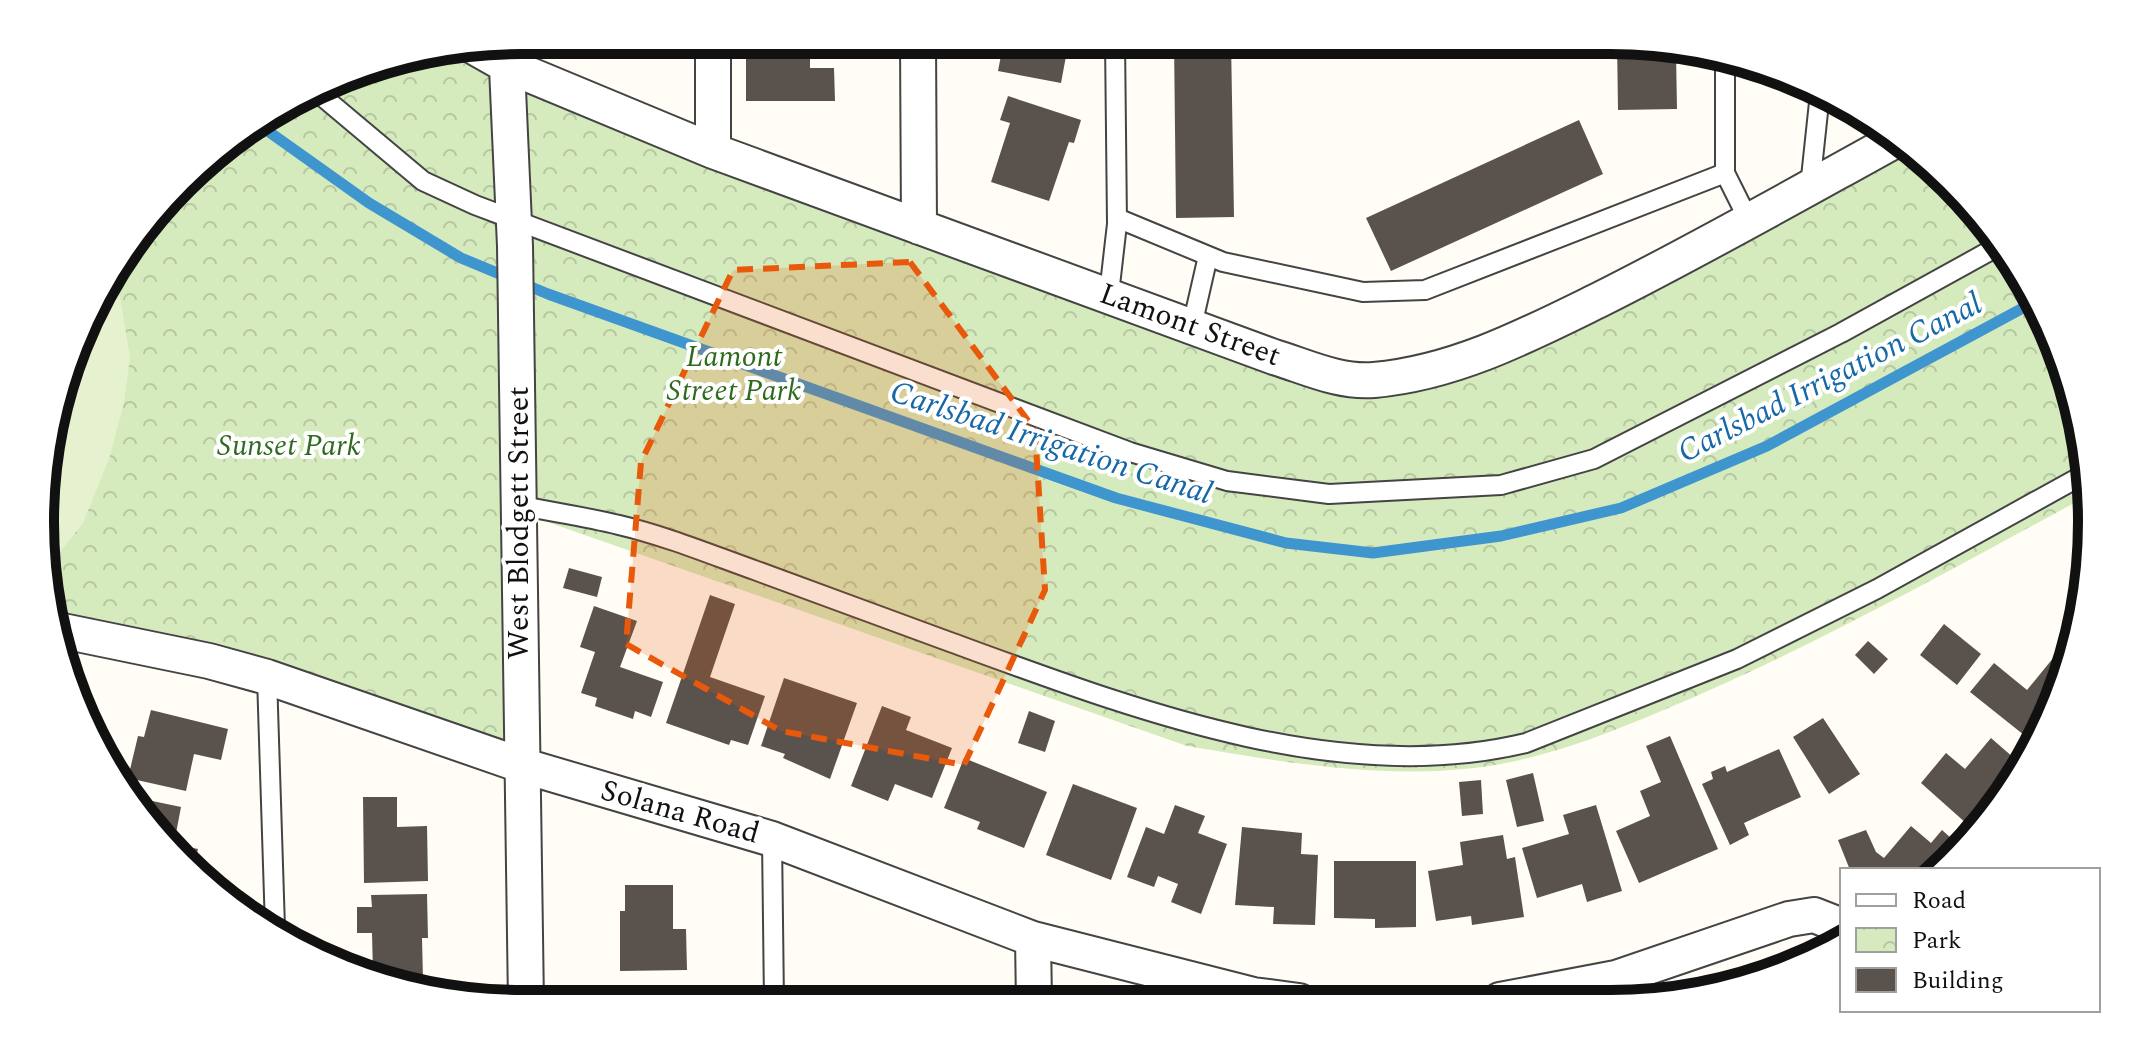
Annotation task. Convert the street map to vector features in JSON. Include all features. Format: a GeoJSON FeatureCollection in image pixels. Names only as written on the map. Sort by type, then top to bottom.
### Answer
{"type":"FeatureCollection","features":[{"type":"Feature","properties":{"kind":"street","name":"Lamont Street"},"geometry":{"type":"LineString","coordinates":[[507,54],[713,151],[1332,377],[1371,380],[1428,371],[1519,339],[1749,221],[1887,145]]}},
{"type":"Feature","properties":{"kind":"street"},"geometry":{"type":"LineString","coordinates":[[713,54],[713,151]]}},
{"type":"Feature","properties":{"kind":"street"},"geometry":{"type":"LineString","coordinates":[[918,54],[919,227]]}},
{"type":"Feature","properties":{"kind":"street","name":"West Blodgett Street"},"geometry":{"type":"LineString","coordinates":[[506,55],[515,233],[526,990]]}},
{"type":"Feature","properties":{"kind":"street","name":"Solana Road"},"geometry":{"type":"LineString","coordinates":[[69,639],[267,677],[521,765],[772,839],[1033,939],[1223,990]]}},
{"type":"Feature","properties":{"kind":"street"},"geometry":{"type":"LineString","coordinates":[[1553,990],[1616,978],[1789,919],[1814,915],[1840,925]]}},
{"type":"Feature","properties":{"kind":"street"},"geometry":{"type":"LineString","coordinates":[[1033,939],[1034,990]]}},
{"type":"Feature","properties":{"kind":"lane"},"geometry":{"type":"LineString","coordinates":[[1109,294],[1117,218],[1115,54]]}},
{"type":"Feature","properties":{"kind":"lane"},"geometry":{"type":"LineString","coordinates":[[1725,69],[1725,173],[1749,221]]}},
{"type":"Feature","properties":{"kind":"lane"},"geometry":{"type":"LineString","coordinates":[[324,98],[423,181],[515,233],[1130,452],[1227,481],[1329,494],[1501,485],[1594,459],[1841,333],[1991,250]]}},
{"type":"Feature","properties":{"kind":"lane"},"geometry":{"type":"LineString","coordinates":[[1810,187],[1819,103]]}},
{"type":"Feature","properties":{"kind":"lane"},"geometry":{"type":"LineString","coordinates":[[1117,218],[1223,262],[1363,292],[1425,290],[1725,173]]}},
{"type":"Feature","properties":{"kind":"lane"},"geometry":{"type":"LineString","coordinates":[[1192,326],[1208,256]]}},
{"type":"Feature","properties":{"kind":"lane"},"geometry":{"type":"LineString","coordinates":[[518,505],[621,526],[700,551],[1154,714],[1281,744],[1351,752],[1443,756],[1494,751],[1526,743],[1737,659],[1877,589],[2076,479]]}},
{"type":"Feature","properties":{"kind":"lane"},"geometry":{"type":"LineString","coordinates":[[267,677],[275,919]]}},
{"type":"Feature","properties":{"kind":"lane"},"geometry":{"type":"LineString","coordinates":[[772,839],[774,990]]}},
{"type":"Feature","properties":{"kind":"highlighted area"},"geometry":{"type":"Polygon","coordinates":[[[910,262],[1035,430],[1045,590],[964,765],[781,731],[626,644],[641,462],[733,270],[910,262]]]}},
{"type":"Feature","properties":{"kind":"green space","name":"Lamont Street Park"},"geometry":{"type":"Polygon","coordinates":[[[494,55],[1274,357],[1416,374],[1886,145],[1941,191],[1999,262],[2030,315],[2042,343],[2069,431],[2077,501],[1879,608],[1774,661],[1592,738],[1516,761],[1430,771],[1360,770],[1187,746],[519,512],[521,765],[68,633],[58,583],[55,491],[70,401],[102,315],[133,262],[191,191],[262,133],[315,102],[343,90],[431,63],[494,55]]]}},
{"type":"Feature","properties":{"kind":"green space"},"geometry":{"type":"Polygon","coordinates":[[[118,286],[130,357],[124,403],[109,459],[83,523],[55,558],[55,491],[63,431],[90,343],[118,286]]]}},
{"type":"Feature","properties":{"kind":"building"},"geometry":{"type":"Polygon","coordinates":[[[746,54],[810,54],[810,68],[834,68],[835,101],[746,101],[746,54]]]}},
{"type":"Feature","properties":{"kind":"building"},"geometry":{"type":"Polygon","coordinates":[[[1001,54],[1066,54],[1061,83],[998,71],[1001,54]]]}},
{"type":"Feature","properties":{"kind":"building"},"geometry":{"type":"Polygon","coordinates":[[[1174,54],[1231,54],[1234,217],[1176,218],[1174,54]]]}},
{"type":"Feature","properties":{"kind":"building"},"geometry":{"type":"Polygon","coordinates":[[[1617,54],[1676,59],[1677,109],[1618,110],[1617,54]]]}},
{"type":"Feature","properties":{"kind":"building"},"geometry":{"type":"Polygon","coordinates":[[[1008,96],[1081,120],[1074,143],[1069,142],[1049,201],[991,182],[1010,123],[1000,120],[1008,96]]]}},
{"type":"Feature","properties":{"kind":"building"},"geometry":{"type":"Polygon","coordinates":[[[1579,120],[1603,174],[1391,271],[1366,218],[1579,120]]]}},
{"type":"Feature","properties":{"kind":"building"},"geometry":{"type":"Polygon","coordinates":[[[569,568],[602,577],[597,597],[563,588],[569,568]]]}},
{"type":"Feature","properties":{"kind":"building"},"geometry":{"type":"Polygon","coordinates":[[[710,595],[735,604],[710,677],[765,696],[748,745],[731,740],[729,745],[666,723],[710,595]]]}},
{"type":"Feature","properties":{"kind":"building"},"geometry":{"type":"Polygon","coordinates":[[[594,606],[637,621],[620,667],[663,682],[651,717],[635,711],[633,719],[595,706],[597,698],[581,693],[595,652],[580,647],[594,606]]]}},
{"type":"Feature","properties":{"kind":"building"},"geometry":{"type":"Polygon","coordinates":[[[1944,624],[1981,654],[1957,685],[1920,655],[1944,624]]]}},
{"type":"Feature","properties":{"kind":"building"},"geometry":{"type":"Polygon","coordinates":[[[1868,641],[1888,659],[1874,674],[1855,655],[1868,641]]]}},
{"type":"Feature","properties":{"kind":"building"},"geometry":{"type":"Polygon","coordinates":[[[2054,657],[2057,659],[2026,736],[1970,692],[1994,663],[2027,690],[2054,657]]]}},
{"type":"Feature","properties":{"kind":"building"},"geometry":{"type":"Polygon","coordinates":[[[784,678],[857,703],[830,779],[783,758],[785,754],[761,746],[784,678]]]}},
{"type":"Feature","properties":{"kind":"building"},"geometry":{"type":"Polygon","coordinates":[[[882,706],[911,717],[906,730],[952,748],[932,798],[895,784],[888,801],[851,786],[882,706]]]}},
{"type":"Feature","properties":{"kind":"building"},"geometry":{"type":"Polygon","coordinates":[[[151,710],[228,729],[221,760],[194,754],[186,791],[131,779],[129,775],[138,736],[144,737],[151,710]]]}},
{"type":"Feature","properties":{"kind":"building"},"geometry":{"type":"Polygon","coordinates":[[[1029,711],[1055,721],[1045,752],[1018,743],[1029,711]]]}},
{"type":"Feature","properties":{"kind":"building"},"geometry":{"type":"Polygon","coordinates":[[[1823,718],[1860,774],[1829,794],[1793,737],[1823,718]]]}},
{"type":"Feature","properties":{"kind":"building"},"geometry":{"type":"Polygon","coordinates":[[[1670,736],[1718,849],[1639,883],[1616,831],[1650,816],[1640,791],[1661,782],[1646,746],[1670,736]]]}},
{"type":"Feature","properties":{"kind":"building"},"geometry":{"type":"Polygon","coordinates":[[[1991,738],[2014,758],[1967,824],[1921,783],[1946,753],[1965,769],[1991,738]]]}},
{"type":"Feature","properties":{"kind":"building"},"geometry":{"type":"Polygon","coordinates":[[[1779,749],[1801,797],[1744,823],[1749,835],[1730,845],[1702,784],[1713,779],[1711,772],[1725,766],[1727,772],[1779,749]]]}},
{"type":"Feature","properties":{"kind":"building"},"geometry":{"type":"Polygon","coordinates":[[[964,758],[1047,792],[1024,848],[977,829],[980,822],[944,808],[964,758]]]}},
{"type":"Feature","properties":{"kind":"building"},"geometry":{"type":"Polygon","coordinates":[[[1533,773],[1544,821],[1517,827],[1506,780],[1533,773]]]}},
{"type":"Feature","properties":{"kind":"building"},"geometry":{"type":"Polygon","coordinates":[[[1481,780],[1483,814],[1462,816],[1459,782],[1481,780]]]}},
{"type":"Feature","properties":{"kind":"building"},"geometry":{"type":"Polygon","coordinates":[[[1073,784],[1137,808],[1111,880],[1046,855],[1073,784]]]}},
{"type":"Feature","properties":{"kind":"building"},"geometry":{"type":"Polygon","coordinates":[[[363,797],[397,797],[397,827],[427,826],[428,881],[364,883],[363,797]]]}},
{"type":"Feature","properties":{"kind":"building"},"geometry":{"type":"Polygon","coordinates":[[[146,800],[181,807],[175,837],[146,800]]]}},
{"type":"Feature","properties":{"kind":"building"},"geometry":{"type":"Polygon","coordinates":[[[1175,805],[1205,816],[1198,833],[1227,844],[1201,914],[1171,902],[1178,884],[1158,876],[1154,887],[1127,877],[1146,827],[1164,834],[1175,805]]]}},
{"type":"Feature","properties":{"kind":"building"},"geometry":{"type":"Polygon","coordinates":[[[1596,805],[1622,891],[1587,902],[1582,884],[1537,898],[1522,848],[1569,834],[1563,815],[1596,805]]]}},
{"type":"Feature","properties":{"kind":"building"},"geometry":{"type":"Polygon","coordinates":[[[1911,826],[1931,843],[1942,830],[1953,840],[1925,868],[1849,868],[1838,840],[1866,830],[1876,852],[1884,858],[1911,826]]]}},
{"type":"Feature","properties":{"kind":"building"},"geometry":{"type":"Polygon","coordinates":[[[1242,827],[1302,833],[1301,854],[1318,855],[1315,925],[1273,924],[1274,907],[1235,905],[1242,827]]]}},
{"type":"Feature","properties":{"kind":"building"},"geometry":{"type":"Polygon","coordinates":[[[1503,835],[1507,859],[1515,857],[1524,917],[1472,925],[1471,916],[1436,921],[1428,871],[1463,865],[1460,842],[1503,835]]]}},
{"type":"Feature","properties":{"kind":"building"},"geometry":{"type":"Polygon","coordinates":[[[184,846],[198,849],[196,858],[184,846]]]}},
{"type":"Feature","properties":{"kind":"building"},"geometry":{"type":"Polygon","coordinates":[[[1334,861],[1416,861],[1416,927],[1375,928],[1375,919],[1334,918],[1334,861]]]}},
{"type":"Feature","properties":{"kind":"building"},"geometry":{"type":"Polygon","coordinates":[[[625,885],[673,885],[673,929],[686,929],[687,970],[620,971],[620,911],[625,911],[625,885]]]}},
{"type":"Feature","properties":{"kind":"building"},"geometry":{"type":"Polygon","coordinates":[[[427,894],[428,938],[422,938],[423,979],[373,965],[372,933],[357,933],[357,907],[372,907],[371,895],[427,894]]]}},
{"type":"Feature","properties":{"kind":"building"},"geometry":{"type":"Polygon","coordinates":[[[676,988],[676,990],[628,990],[676,988]]]}},
{"type":"Feature","properties":{"kind":"waterway","name":"Carlsbad Irrigation Canal"},"geometry":{"type":"LineString","coordinates":[[267,130],[369,203],[461,258],[548,294],[1116,498],[1286,543],[1373,553],[1501,536],[1621,508],[1767,446],[2025,307]]}},
{"type":"Feature","properties":{"kind":"park label","name":"Sunset Park"},"geometry":{"type":"Point","coordinates":[289,446]}}]}
